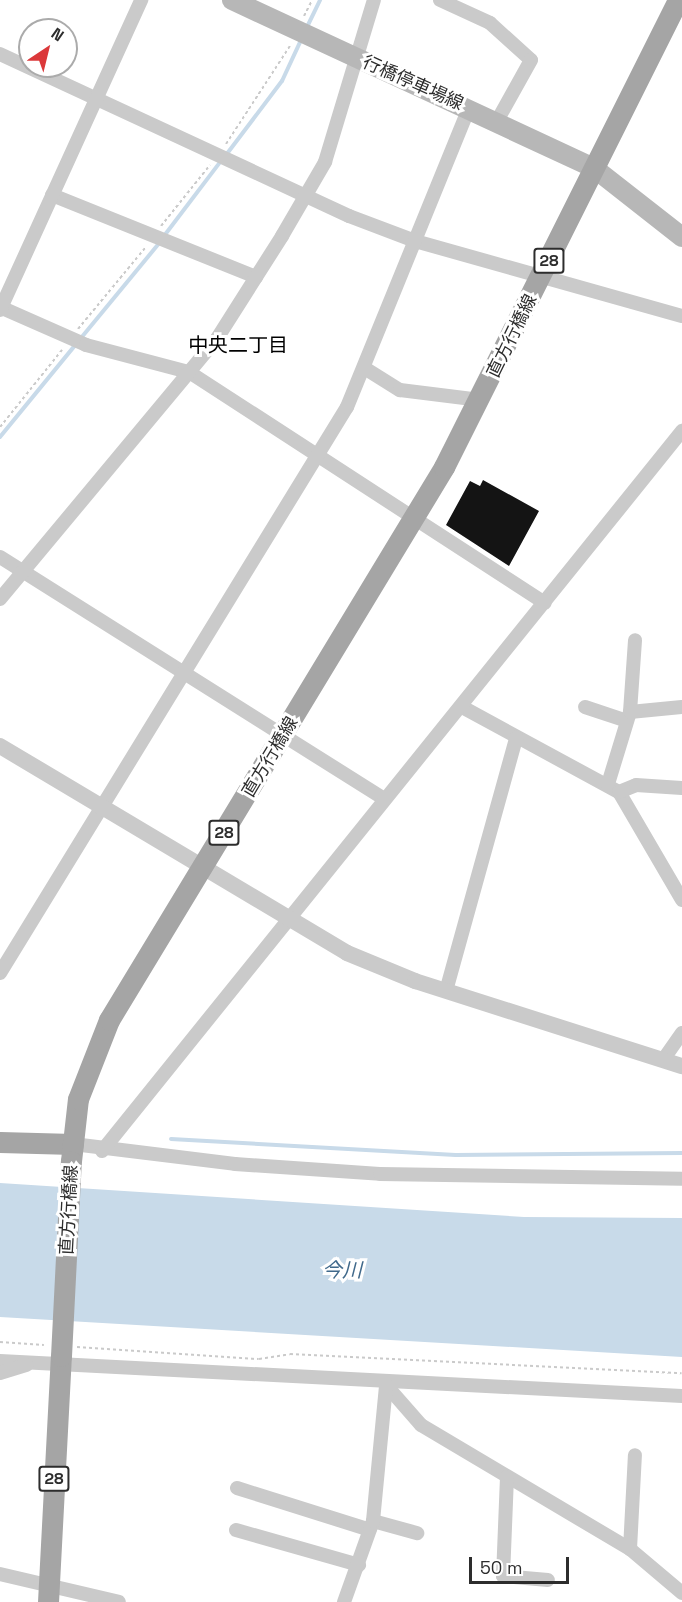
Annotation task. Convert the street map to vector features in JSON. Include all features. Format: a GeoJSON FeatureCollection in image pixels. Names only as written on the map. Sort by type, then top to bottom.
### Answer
{"type":"FeatureCollection","features":[{"type":"Feature","properties":{"kind":"main road","name":"行橋停車場線"},"geometry":{"type":"LineString","coordinates":[[232,0],[469,108],[594,168],[682,237]]}},
{"type":"Feature","properties":{"kind":"main road","name":"直方行橋線"},"geometry":{"type":"LineString","coordinates":[[48,1593],[59,1353],[72,1153],[78,1099],[109,1020],[415,520],[480,400],[678,0]]}},
{"type":"Feature","properties":{"kind":"main road"},"geometry":{"type":"LineString","coordinates":[[0,1142],[72,1153]]}},
{"type":"Feature","properties":{"kind":"street"},"geometry":{"type":"LineString","coordinates":[[141,0],[0,308],[70,339],[189,372],[545,603]]}},
{"type":"Feature","properties":{"kind":"street"},"geometry":{"type":"LineString","coordinates":[[0,599],[189,372],[256,277],[325,162],[374,0]]}},
{"type":"Feature","properties":{"kind":"street"},"geometry":{"type":"LineString","coordinates":[[440,0],[489,23],[531,60],[497,121]]}},
{"type":"Feature","properties":{"kind":"street"},"geometry":{"type":"LineString","coordinates":[[0,54],[415,241],[682,316]]}},
{"type":"Feature","properties":{"kind":"street"},"geometry":{"type":"LineString","coordinates":[[0,974],[102,807],[187,676],[319,457],[366,369],[469,108]]}},
{"type":"Feature","properties":{"kind":"street"},"geometry":{"type":"LineString","coordinates":[[52,195],[256,277]]}},
{"type":"Feature","properties":{"kind":"street"},"geometry":{"type":"LineString","coordinates":[[366,369],[400,390],[480,400]]}},
{"type":"Feature","properties":{"kind":"street"},"geometry":{"type":"LineString","coordinates":[[102,1151],[285,919],[384,799],[464,708],[682,431]]}},
{"type":"Feature","properties":{"kind":"street"},"geometry":{"type":"LineString","coordinates":[[0,557],[22,573],[284,734],[384,799]]}},
{"type":"Feature","properties":{"kind":"street"},"geometry":{"type":"LineString","coordinates":[[613,788],[628,717],[635,640]]}},
{"type":"Feature","properties":{"kind":"street"},"geometry":{"type":"LineString","coordinates":[[585,707],[628,717],[682,706]]}},
{"type":"Feature","properties":{"kind":"street"},"geometry":{"type":"LineString","coordinates":[[464,708],[516,738],[613,788],[682,900]]}},
{"type":"Feature","properties":{"kind":"street"},"geometry":{"type":"LineString","coordinates":[[446,991],[516,738]]}},
{"type":"Feature","properties":{"kind":"street"},"geometry":{"type":"LineString","coordinates":[[0,746],[285,919],[347,953],[446,991],[682,1066]]}},
{"type":"Feature","properties":{"kind":"street"},"geometry":{"type":"LineString","coordinates":[[613,788],[636,785],[682,788]]}},
{"type":"Feature","properties":{"kind":"street"},"geometry":{"type":"LineString","coordinates":[[663,1060],[682,1033]]}},
{"type":"Feature","properties":{"kind":"street"},"geometry":{"type":"LineString","coordinates":[[72,1153],[102,1151],[380,1174],[682,1179]]}},
{"type":"Feature","properties":{"kind":"street"},"geometry":{"type":"LineString","coordinates":[[0,1373],[59,1353],[386,1385],[682,1396]]}},
{"type":"Feature","properties":{"kind":"street"},"geometry":{"type":"LineString","coordinates":[[0,1361],[31,1363]]}},
{"type":"Feature","properties":{"kind":"street"},"geometry":{"type":"LineString","coordinates":[[386,1385],[421,1425],[630,1549],[682,1593]]}},
{"type":"Feature","properties":{"kind":"street"},"geometry":{"type":"LineString","coordinates":[[344,1602],[371,1526],[386,1385]]}},
{"type":"Feature","properties":{"kind":"street"},"geometry":{"type":"LineString","coordinates":[[630,1549],[635,1455]]}},
{"type":"Feature","properties":{"kind":"street"},"geometry":{"type":"LineString","coordinates":[[507,1477],[503,1576],[548,1580]]}},
{"type":"Feature","properties":{"kind":"street"},"geometry":{"type":"LineString","coordinates":[[237,1488],[371,1526],[417,1533]]}},
{"type":"Feature","properties":{"kind":"street"},"geometry":{"type":"LineString","coordinates":[[236,1530],[359,1565]]}},
{"type":"Feature","properties":{"kind":"street"},"geometry":{"type":"LineString","coordinates":[[0,1574],[48,1593],[119,1602]]}},
{"type":"Feature","properties":{"kind":"path"},"geometry":{"type":"LineString","coordinates":[[0,427],[154,235],[267,88],[312,0]]}},
{"type":"Feature","properties":{"kind":"path"},"geometry":{"type":"LineString","coordinates":[[0,1342],[59,1353],[259,1359],[290,1354],[682,1373]]}},
{"type":"Feature","properties":{"kind":"water","name":"今川"},"geometry":{"type":"Polygon","coordinates":[[[0,1183],[524,1217],[682,1218],[682,1357],[0,1317],[0,1183]]]}},
{"type":"Feature","properties":{"kind":"building"},"geometry":{"type":"Polygon","coordinates":[[[483,480],[539,511],[509,566],[446,525],[470,481],[480,486],[483,480]]]}},
{"type":"Feature","properties":{"kind":"waterway"},"geometry":{"type":"LineString","coordinates":[[306,29],[320,0]]}},
{"type":"Feature","properties":{"kind":"waterway"},"geometry":{"type":"LineString","coordinates":[[226,155],[282,81],[302,38]]}},
{"type":"Feature","properties":{"kind":"waterway"},"geometry":{"type":"LineString","coordinates":[[164,236],[221,161]]}},
{"type":"Feature","properties":{"kind":"waterway"},"geometry":{"type":"LineString","coordinates":[[81,338],[160,242]]}},
{"type":"Feature","properties":{"kind":"waterway"},"geometry":{"type":"LineString","coordinates":[[0,437],[76,344]]}},
{"type":"Feature","properties":{"kind":"waterway"},"geometry":{"type":"LineString","coordinates":[[171,1139],[456,1155],[682,1153]]}},
{"type":"Feature","properties":{"kind":"district","name":"中央二丁目"},"geometry":{"type":"Point","coordinates":[238,345]}}]}
